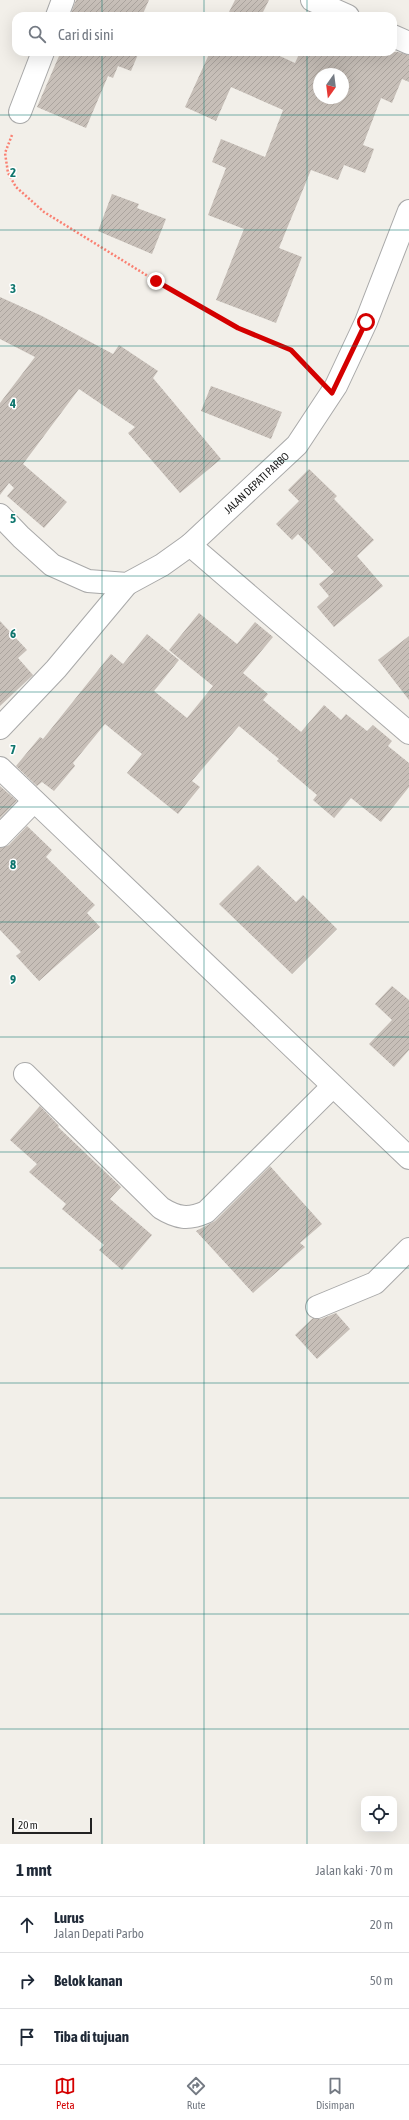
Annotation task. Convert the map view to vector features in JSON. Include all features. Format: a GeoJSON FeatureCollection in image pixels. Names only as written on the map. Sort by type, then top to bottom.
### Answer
{"type":"FeatureCollection","features":[{"type":"Feature","properties":{"kind":"street"},"geometry":{"type":"LineString","coordinates":[[58,12],[63,0]]}},
{"type":"Feature","properties":{"kind":"street"},"geometry":{"type":"LineString","coordinates":[[312,0],[339,12]]}},
{"type":"Feature","properties":{"kind":"street"},"geometry":{"type":"LineString","coordinates":[[397,38],[409,43]]}},
{"type":"Feature","properties":{"kind":"street"},"geometry":{"type":"LineString","coordinates":[[20,112],[41,56]]}},
{"type":"Feature","properties":{"kind":"street","name":"JALAN DEPATI PARBO"},"geometry":{"type":"LineString","coordinates":[[127,584],[162,565],[190,545],[297,445],[332,393],[366,322],[409,211]]}},
{"type":"Feature","properties":{"kind":"street"},"geometry":{"type":"LineString","coordinates":[[0,515],[52,565],[88,581],[127,584]]}},
{"type":"Feature","properties":{"kind":"street"},"geometry":{"type":"LineString","coordinates":[[190,545],[409,733]]}},
{"type":"Feature","properties":{"kind":"street"},"geometry":{"type":"LineString","coordinates":[[0,728],[56,669],[127,584]]}},
{"type":"Feature","properties":{"kind":"street"},"geometry":{"type":"LineString","coordinates":[[0,768],[332,1087],[409,1158]]}},
{"type":"Feature","properties":{"kind":"street"},"geometry":{"type":"LineString","coordinates":[[0,836],[34,801]]}},
{"type":"Feature","properties":{"kind":"street"},"geometry":{"type":"LineString","coordinates":[[25,1074],[161,1208],[182,1218],[194,1217],[206,1212],[332,1087]]}},
{"type":"Feature","properties":{"kind":"street"},"geometry":{"type":"LineString","coordinates":[[317,1307],[375,1283],[409,1249]]}},
{"type":"Feature","properties":{"kind":"path"},"geometry":{"type":"LineString","coordinates":[[20,112],[5,153],[8,173],[16,187],[44,212],[156,281],[238,328],[291,350],[332,393]]}},
{"type":"Feature","properties":{"kind":"building"},"geometry":{"type":"Polygon","coordinates":[[[76,0],[149,0],[144,12],[72,12],[76,0]]]}},
{"type":"Feature","properties":{"kind":"building"},"geometry":{"type":"Polygon","coordinates":[[[235,0],[269,0],[263,12],[229,12],[235,0]]]}},
{"type":"Feature","properties":{"kind":"building"},"geometry":{"type":"Polygon","coordinates":[[[397,52],[409,55],[409,82],[402,79],[392,103],[381,98],[363,145],[374,149],[365,173],[344,165],[338,180],[311,170],[279,248],[302,257],[276,323],[216,300],[244,229],[208,215],[226,168],[212,162],[221,139],[265,157],[283,110],[231,87],[216,121],[185,107],[208,56],[280,56],[295,63],[298,56],[397,56],[397,52]]]}},
{"type":"Feature","properties":{"kind":"building"},"geometry":{"type":"Polygon","coordinates":[[[59,56],[137,56],[131,71],[118,66],[113,78],[108,76],[86,128],[37,107],[59,56]]]}},
{"type":"Feature","properties":{"kind":"building"},"geometry":{"type":"Polygon","coordinates":[[[112,194],[139,204],[137,208],[166,219],[152,254],[98,231],[112,194]]]}},
{"type":"Feature","properties":{"kind":"building"},"geometry":{"type":"Polygon","coordinates":[[[0,297],[42,316],[113,354],[119,345],[158,371],[153,378],[221,459],[180,493],[128,433],[135,427],[79,389],[23,464],[67,502],[44,528],[7,496],[14,488],[9,483],[0,495],[0,403],[35,357],[0,339],[0,297]]]}},
{"type":"Feature","properties":{"kind":"building"},"geometry":{"type":"Polygon","coordinates":[[[211,386],[282,412],[271,439],[201,411],[211,386]]]}},
{"type":"Feature","properties":{"kind":"building"},"geometry":{"type":"Polygon","coordinates":[[[309,469],[337,496],[334,499],[374,540],[357,556],[383,586],[334,627],[317,607],[329,596],[319,584],[334,572],[298,534],[292,540],[276,524],[299,501],[288,490],[309,469]]]}},
{"type":"Feature","properties":{"kind":"building"},"geometry":{"type":"Polygon","coordinates":[[[199,613],[237,644],[255,622],[273,637],[243,673],[268,694],[263,700],[301,732],[324,705],[341,720],[346,714],[367,731],[373,725],[392,741],[388,746],[409,763],[409,787],[381,822],[351,798],[334,818],[313,800],[317,795],[277,761],[279,759],[239,726],[192,781],[200,787],[178,814],[127,773],[142,754],[105,724],[73,763],[75,766],[54,791],[42,782],[37,786],[16,766],[40,737],[43,739],[111,654],[123,664],[147,634],[179,660],[154,691],[187,718],[213,686],[169,650],[199,613]]]}},
{"type":"Feature","properties":{"kind":"building"},"geometry":{"type":"Polygon","coordinates":[[[0,621],[27,650],[18,658],[33,675],[0,706],[0,621]]]}},
{"type":"Feature","properties":{"kind":"building"},"geometry":{"type":"Polygon","coordinates":[[[409,636],[409,700],[378,660],[409,636]]]}},
{"type":"Feature","properties":{"kind":"building"},"geometry":{"type":"Polygon","coordinates":[[[0,786],[17,801],[0,818],[0,786]]]}},
{"type":"Feature","properties":{"kind":"building"},"geometry":{"type":"Polygon","coordinates":[[[27,826],[52,850],[46,857],[95,905],[87,913],[100,927],[39,981],[16,956],[21,952],[0,930],[0,848],[9,845],[27,826]]]}},
{"type":"Feature","properties":{"kind":"building"},"geometry":{"type":"Polygon","coordinates":[[[258,865],[296,902],[303,895],[337,929],[292,974],[219,904],[258,865]]]}},
{"type":"Feature","properties":{"kind":"building"},"geometry":{"type":"Polygon","coordinates":[[[392,986],[409,1000],[409,1050],[394,1067],[369,1044],[392,1020],[375,1004],[392,986]]]}},
{"type":"Feature","properties":{"kind":"building"},"geometry":{"type":"Polygon","coordinates":[[[40,1106],[59,1126],[58,1127],[121,1187],[110,1199],[152,1235],[122,1270],[99,1250],[104,1245],[62,1209],[66,1204],[29,1172],[37,1164],[10,1140],[40,1106]]]}},
{"type":"Feature","properties":{"kind":"building"},"geometry":{"type":"Polygon","coordinates":[[[270,1166],[322,1224],[300,1243],[305,1247],[253,1293],[196,1231],[215,1221],[270,1166]]]}},
{"type":"Feature","properties":{"kind":"building"},"geometry":{"type":"Polygon","coordinates":[[[336,1313],[350,1329],[317,1359],[295,1335],[313,1318],[321,1319],[336,1313]]]}},
{"type":"Feature","properties":{"kind":"route"},"geometry":{"type":"LineString","coordinates":[[156,281],[238,328],[283,345],[291,350],[332,393],[366,322]]}}]}
